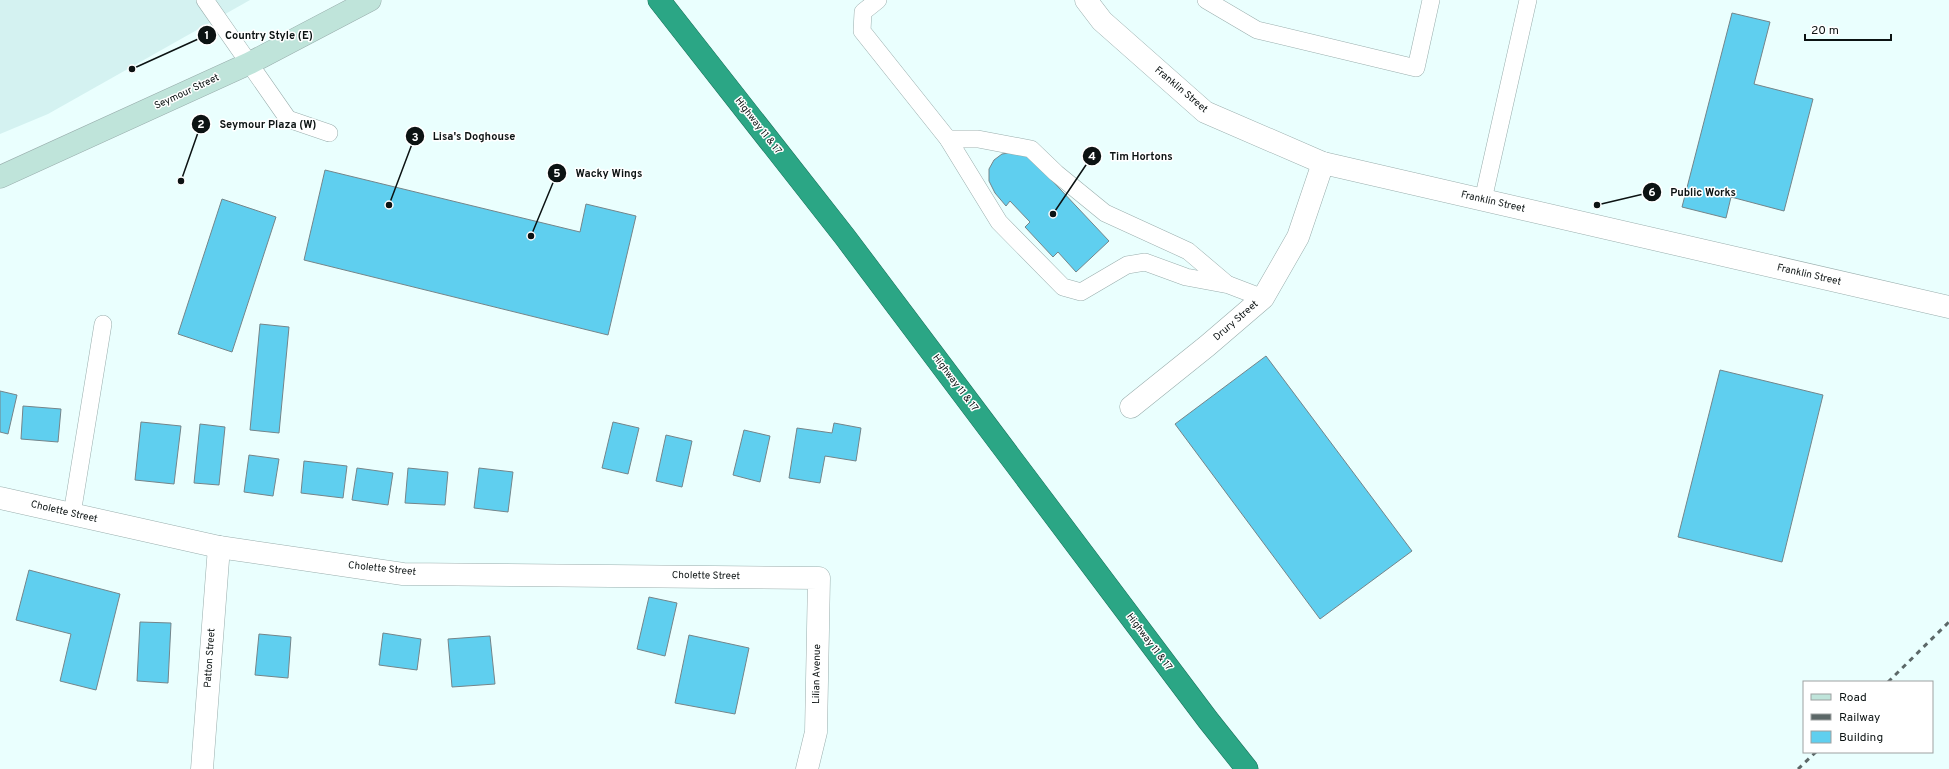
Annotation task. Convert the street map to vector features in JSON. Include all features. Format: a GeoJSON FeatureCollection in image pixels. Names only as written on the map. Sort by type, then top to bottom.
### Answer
{"type":"FeatureCollection","features":[{"type":"Feature","properties":{"kind":"highway","name":"Highway 11 & 17"},"geometry":{"type":"LineString","coordinates":[[659,0],[845,237],[1208,720],[1247,769]]}},
{"type":"Feature","properties":{"kind":"street","name":"Seymour Street"},"geometry":{"type":"LineString","coordinates":[[0,177],[250,63],[370,0]]}},
{"type":"Feature","properties":{"kind":"street","name":"Franklin Street"},"geometry":{"type":"LineString","coordinates":[[1086,0],[1102,21],[1205,112],[1323,163],[1949,307]]}},
{"type":"Feature","properties":{"kind":"street","name":"Drury Street"},"geometry":{"type":"LineString","coordinates":[[1131,407],[1208,346],[1263,298],[1298,237],[1323,163]]}},
{"type":"Feature","properties":{"kind":"street","name":"Cholette Street"},"geometry":{"type":"LineString","coordinates":[[0,498],[219,547],[403,574],[819,578]]}},
{"type":"Feature","properties":{"kind":"street","name":"Patton Street"},"geometry":{"type":"LineString","coordinates":[[202,769],[219,547]]}},
{"type":"Feature","properties":{"kind":"street","name":"Lilian Avenue"},"geometry":{"type":"LineString","coordinates":[[807,769],[816,732],[819,578]]}},
{"type":"Feature","properties":{"kind":"lane"},"geometry":{"type":"LineString","coordinates":[[206,0],[288,119],[329,133]]}},
{"type":"Feature","properties":{"kind":"lane"},"geometry":{"type":"LineString","coordinates":[[878,0],[863,12],[862,31],[948,139],[999,222],[1063,287],[1081,292],[1127,265],[1145,262],[1186,278],[1229,285],[1263,298]]}},
{"type":"Feature","properties":{"kind":"lane"},"geometry":{"type":"LineString","coordinates":[[1206,0],[1257,30],[1416,68],[1431,0]]}},
{"type":"Feature","properties":{"kind":"lane"},"geometry":{"type":"LineString","coordinates":[[1483,200],[1528,0]]}},
{"type":"Feature","properties":{"kind":"lane"},"geometry":{"type":"LineString","coordinates":[[948,139],[978,139],[1031,148],[1056,173],[1105,213],[1188,251],[1229,285]]}},
{"type":"Feature","properties":{"kind":"lane"},"geometry":{"type":"LineString","coordinates":[[72,514],[103,324]]}},
{"type":"Feature","properties":{"kind":"shaded area"},"geometry":{"type":"Polygon","coordinates":[[[0,0],[250,0],[48,114],[0,134],[0,0]]]}},
{"type":"Feature","properties":{"kind":"building"},"geometry":{"type":"Polygon","coordinates":[[[1732,13],[1770,22],[1754,84],[1813,99],[1784,211],[1731,197],[1726,218],[1682,207],[1732,13]]]}},
{"type":"Feature","properties":{"kind":"building"},"geometry":{"type":"Polygon","coordinates":[[[1015,152],[1028,155],[1109,241],[1076,272],[1058,252],[1053,257],[1025,227],[1030,222],[1010,201],[1006,206],[995,193],[989,181],[989,169],[994,160],[1002,154],[1015,152]]]}},
{"type":"Feature","properties":{"kind":"building"},"geometry":{"type":"Polygon","coordinates":[[[325,170],[580,232],[586,204],[636,216],[608,335],[304,260],[325,170]]]}},
{"type":"Feature","properties":{"kind":"building"},"geometry":{"type":"Polygon","coordinates":[[[222,199],[276,217],[232,352],[178,334],[222,199]]]}},
{"type":"Feature","properties":{"kind":"building"},"geometry":{"type":"Polygon","coordinates":[[[260,324],[289,327],[279,433],[250,430],[260,324]]]}},
{"type":"Feature","properties":{"kind":"building"},"geometry":{"type":"Polygon","coordinates":[[[1266,356],[1412,551],[1320,619],[1175,424],[1266,356]]]}},
{"type":"Feature","properties":{"kind":"building"},"geometry":{"type":"Polygon","coordinates":[[[1720,370],[1823,395],[1782,562],[1678,537],[1720,370]]]}},
{"type":"Feature","properties":{"kind":"building"},"geometry":{"type":"Polygon","coordinates":[[[0,391],[17,395],[8,434],[0,432],[0,391]]]}},
{"type":"Feature","properties":{"kind":"building"},"geometry":{"type":"Polygon","coordinates":[[[23,406],[61,409],[58,442],[21,439],[23,406]]]}},
{"type":"Feature","properties":{"kind":"building"},"geometry":{"type":"Polygon","coordinates":[[[141,422],[181,426],[174,484],[135,480],[141,422]]]}},
{"type":"Feature","properties":{"kind":"building"},"geometry":{"type":"Polygon","coordinates":[[[613,422],[639,428],[628,474],[602,468],[613,422]]]}},
{"type":"Feature","properties":{"kind":"building"},"geometry":{"type":"Polygon","coordinates":[[[834,423],[861,428],[856,461],[825,456],[820,483],[789,478],[797,428],[832,433],[834,423]]]}},
{"type":"Feature","properties":{"kind":"building"},"geometry":{"type":"Polygon","coordinates":[[[200,424],[225,427],[219,485],[194,483],[200,424]]]}},
{"type":"Feature","properties":{"kind":"building"},"geometry":{"type":"Polygon","coordinates":[[[744,430],[770,436],[760,482],[733,475],[744,430]]]}},
{"type":"Feature","properties":{"kind":"building"},"geometry":{"type":"Polygon","coordinates":[[[666,435],[692,441],[682,487],[656,481],[666,435]]]}},
{"type":"Feature","properties":{"kind":"building"},"geometry":{"type":"Polygon","coordinates":[[[249,455],[279,459],[273,496],[244,492],[249,455]]]}},
{"type":"Feature","properties":{"kind":"building"},"geometry":{"type":"Polygon","coordinates":[[[304,461],[347,466],[343,498],[301,493],[304,461]]]}},
{"type":"Feature","properties":{"kind":"building"},"geometry":{"type":"Polygon","coordinates":[[[357,468],[393,473],[388,505],[352,500],[357,468]]]}},
{"type":"Feature","properties":{"kind":"building"},"geometry":{"type":"Polygon","coordinates":[[[408,468],[448,472],[445,505],[405,503],[408,468]]]}},
{"type":"Feature","properties":{"kind":"building"},"geometry":{"type":"Polygon","coordinates":[[[479,468],[513,472],[508,512],[474,508],[479,468]]]}},
{"type":"Feature","properties":{"kind":"building"},"geometry":{"type":"Polygon","coordinates":[[[29,570],[120,594],[96,690],[60,681],[71,634],[16,620],[29,570]]]}},
{"type":"Feature","properties":{"kind":"building"},"geometry":{"type":"Polygon","coordinates":[[[649,597],[677,603],[665,656],[637,649],[649,597]]]}},
{"type":"Feature","properties":{"kind":"building"},"geometry":{"type":"Polygon","coordinates":[[[140,622],[171,623],[168,683],[137,681],[140,622]]]}},
{"type":"Feature","properties":{"kind":"building"},"geometry":{"type":"Polygon","coordinates":[[[383,633],[421,639],[417,670],[379,665],[383,633]]]}},
{"type":"Feature","properties":{"kind":"building"},"geometry":{"type":"Polygon","coordinates":[[[259,634],[291,637],[288,678],[255,675],[259,634]]]}},
{"type":"Feature","properties":{"kind":"building"},"geometry":{"type":"Polygon","coordinates":[[[689,635],[749,648],[735,714],[675,703],[689,635]]]}},
{"type":"Feature","properties":{"kind":"building"},"geometry":{"type":"Polygon","coordinates":[[[490,636],[495,684],[452,687],[448,639],[490,636]]]}},
{"type":"Feature","properties":{"kind":"railway"},"geometry":{"type":"LineString","coordinates":[[1889,681],[1949,622]]}},
{"type":"Feature","properties":{"kind":"railway"},"geometry":{"type":"LineString","coordinates":[[1798,769],[1815,753]]}},
{"type":"Feature","properties":{"kind":"place","name":"Country Style (E)"},"geometry":{"type":"Point","coordinates":[132,69]}},
{"type":"Feature","properties":{"kind":"place","name":"Seymour Plaza (W)"},"geometry":{"type":"Point","coordinates":[181,181]}},
{"type":"Feature","properties":{"kind":"place","name":"Lisa's Doghouse"},"geometry":{"type":"Point","coordinates":[389,205]}},
{"type":"Feature","properties":{"kind":"place","name":"Public Works"},"geometry":{"type":"Point","coordinates":[1597,205]}},
{"type":"Feature","properties":{"kind":"place","name":"Tim Hortons"},"geometry":{"type":"Point","coordinates":[1053,214]}},
{"type":"Feature","properties":{"kind":"place","name":"Wacky Wings"},"geometry":{"type":"Point","coordinates":[531,236]}}]}
